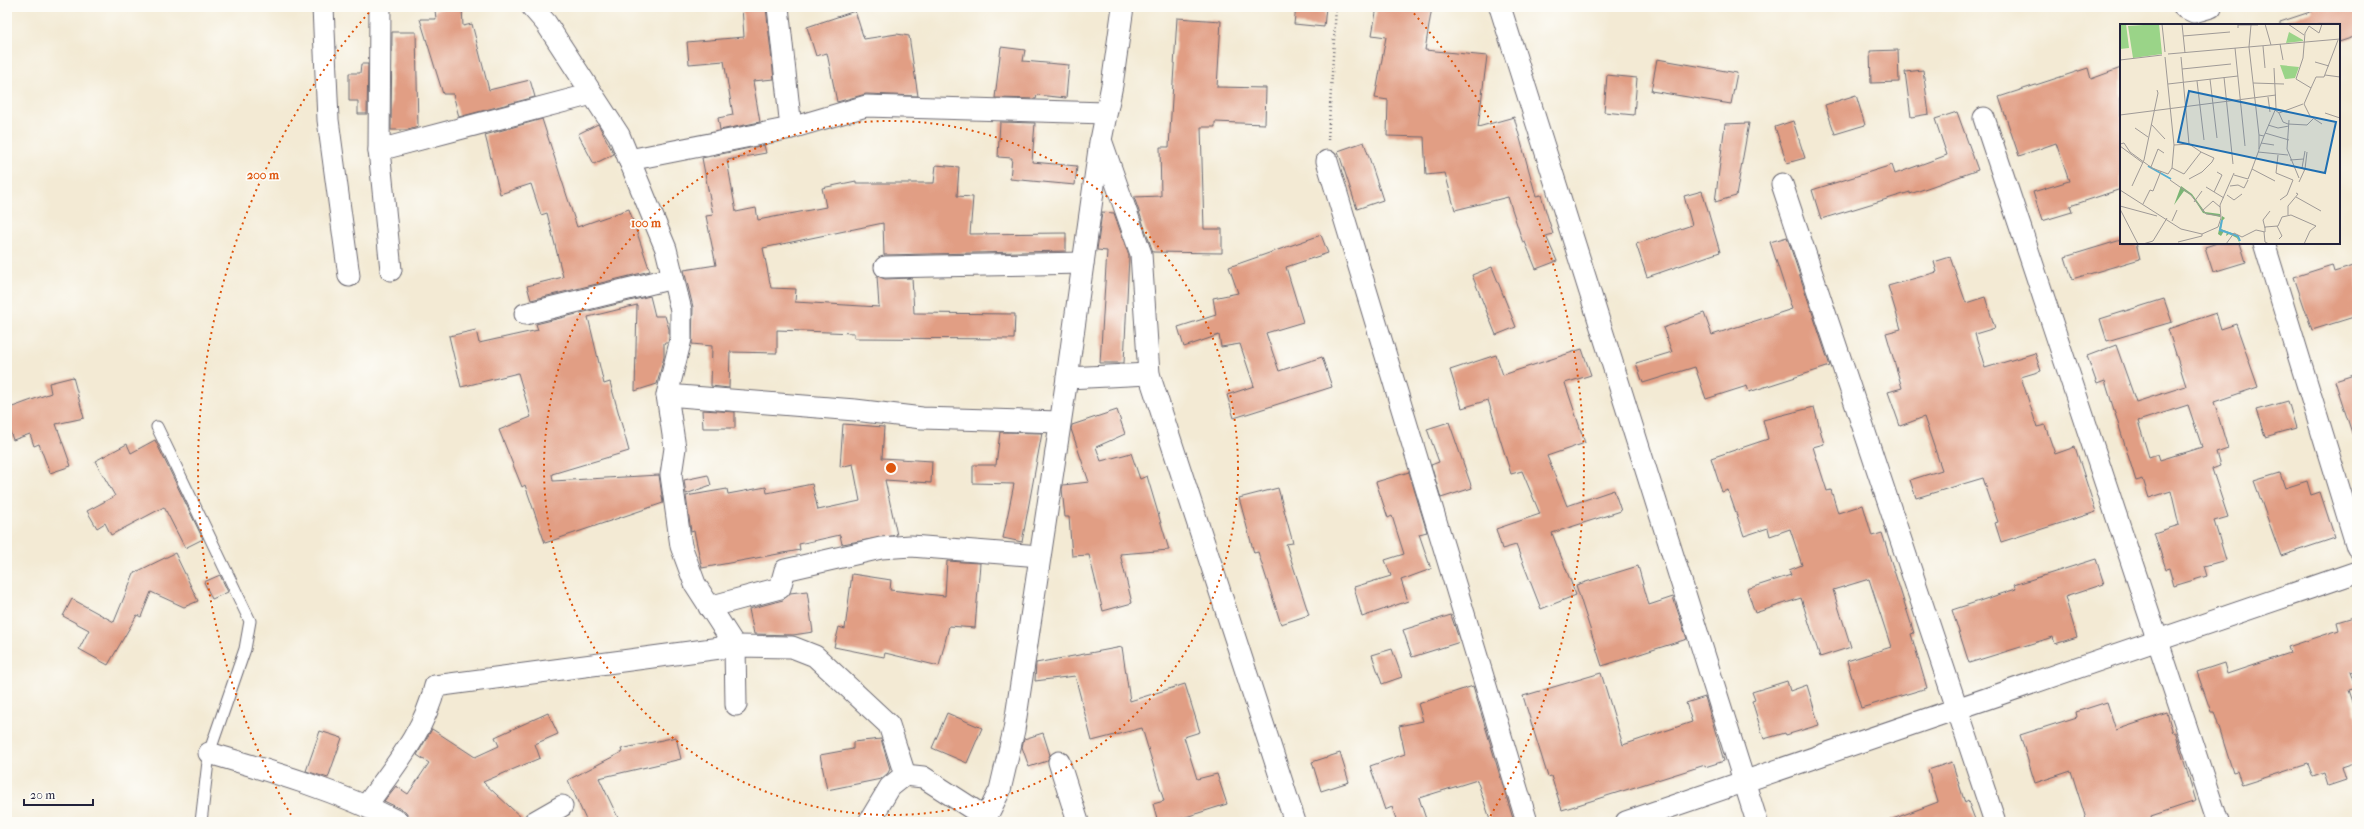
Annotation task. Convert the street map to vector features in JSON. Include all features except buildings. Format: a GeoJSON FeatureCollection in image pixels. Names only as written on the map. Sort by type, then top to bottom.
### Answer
{"type":"FeatureCollection","features":[{"type":"Feature","properties":{"kind":"street"},"geometry":{"type":"LineString","coordinates":[[323,7],[328,120],[349,276]]}},
{"type":"Feature","properties":{"kind":"street"},"geometry":{"type":"LineString","coordinates":[[380,7],[379,150],[391,270]]}},
{"type":"Feature","properties":{"kind":"street"},"geometry":{"type":"LineString","coordinates":[[532,7],[546,23],[619,135],[666,249],[681,310],[681,339],[667,396],[675,448],[671,474],[681,546],[695,584],[735,646],[736,705]]}},
{"type":"Feature","properties":{"kind":"street"},"geometry":{"type":"LineString","coordinates":[[778,7],[791,128]]}},
{"type":"Feature","properties":{"kind":"street"},"geometry":{"type":"LineString","coordinates":[[869,822],[890,787],[905,775],[923,777],[984,819],[1000,790],[1014,730],[1101,140],[1123,7]]}},
{"type":"Feature","properties":{"kind":"street"},"geometry":{"type":"LineString","coordinates":[[1500,7],[1743,782],[1757,822]]}},
{"type":"Feature","properties":{"kind":"street"},"geometry":{"type":"LineString","coordinates":[[379,150],[592,94]]}},
{"type":"Feature","properties":{"kind":"street"},"geometry":{"type":"LineString","coordinates":[[629,160],[791,128],[866,106],[1106,113]]}},
{"type":"Feature","properties":{"kind":"street"},"geometry":{"type":"LineString","coordinates":[[1984,118],[2218,822]]}},
{"type":"Feature","properties":{"kind":"street"},"geometry":{"type":"LineString","coordinates":[[1101,140],[1141,254],[1149,374],[1295,822]]}},
{"type":"Feature","properties":{"kind":"street"},"geometry":{"type":"LineString","coordinates":[[1327,161],[1527,822]]}},
{"type":"Feature","properties":{"kind":"street"},"geometry":{"type":"LineString","coordinates":[[1782,184],[1995,822]]}},
{"type":"Feature","properties":{"kind":"street"},"geometry":{"type":"LineString","coordinates":[[2264,244],[2357,547]]}},
{"type":"Feature","properties":{"kind":"street"},"geometry":{"type":"LineString","coordinates":[[885,268],[1083,263]]}},
{"type":"Feature","properties":{"kind":"street"},"geometry":{"type":"LineString","coordinates":[[525,314],[673,278]]}},
{"type":"Feature","properties":{"kind":"street"},"geometry":{"type":"LineString","coordinates":[[1067,378],[1149,374]]}},
{"type":"Feature","properties":{"kind":"street"},"geometry":{"type":"LineString","coordinates":[[667,396],[855,410],[922,418],[1060,422]]}},
{"type":"Feature","properties":{"kind":"street"},"geometry":{"type":"LineString","coordinates":[[709,607],[780,588],[785,570],[881,548],[911,546],[1040,556]]}},
{"type":"Feature","properties":{"kind":"street"},"geometry":{"type":"LineString","coordinates":[[1626,822],[2357,572]]}},
{"type":"Feature","properties":{"kind":"street"},"geometry":{"type":"LineString","coordinates":[[366,806],[416,735],[432,700],[435,686],[735,646],[792,647],[815,656],[889,725],[905,775]]}},
{"type":"Feature","properties":{"kind":"street"},"geometry":{"type":"LineString","coordinates":[[209,753],[281,774],[366,806],[399,822]]}},
{"type":"Feature","properties":{"kind":"street"},"geometry":{"type":"LineString","coordinates":[[1060,762],[1078,822]]}},
{"type":"Feature","properties":{"kind":"street"},"geometry":{"type":"LineString","coordinates":[[534,822],[562,806]]}},
{"type":"Feature","properties":{"kind":"lane"},"geometry":{"type":"LineString","coordinates":[[157,427],[250,622],[245,649],[209,753],[200,822]]}},
{"type":"Feature","properties":{"kind":"path"},"geometry":{"type":"LineString","coordinates":[[1327,161],[1336,7]]}}]}
